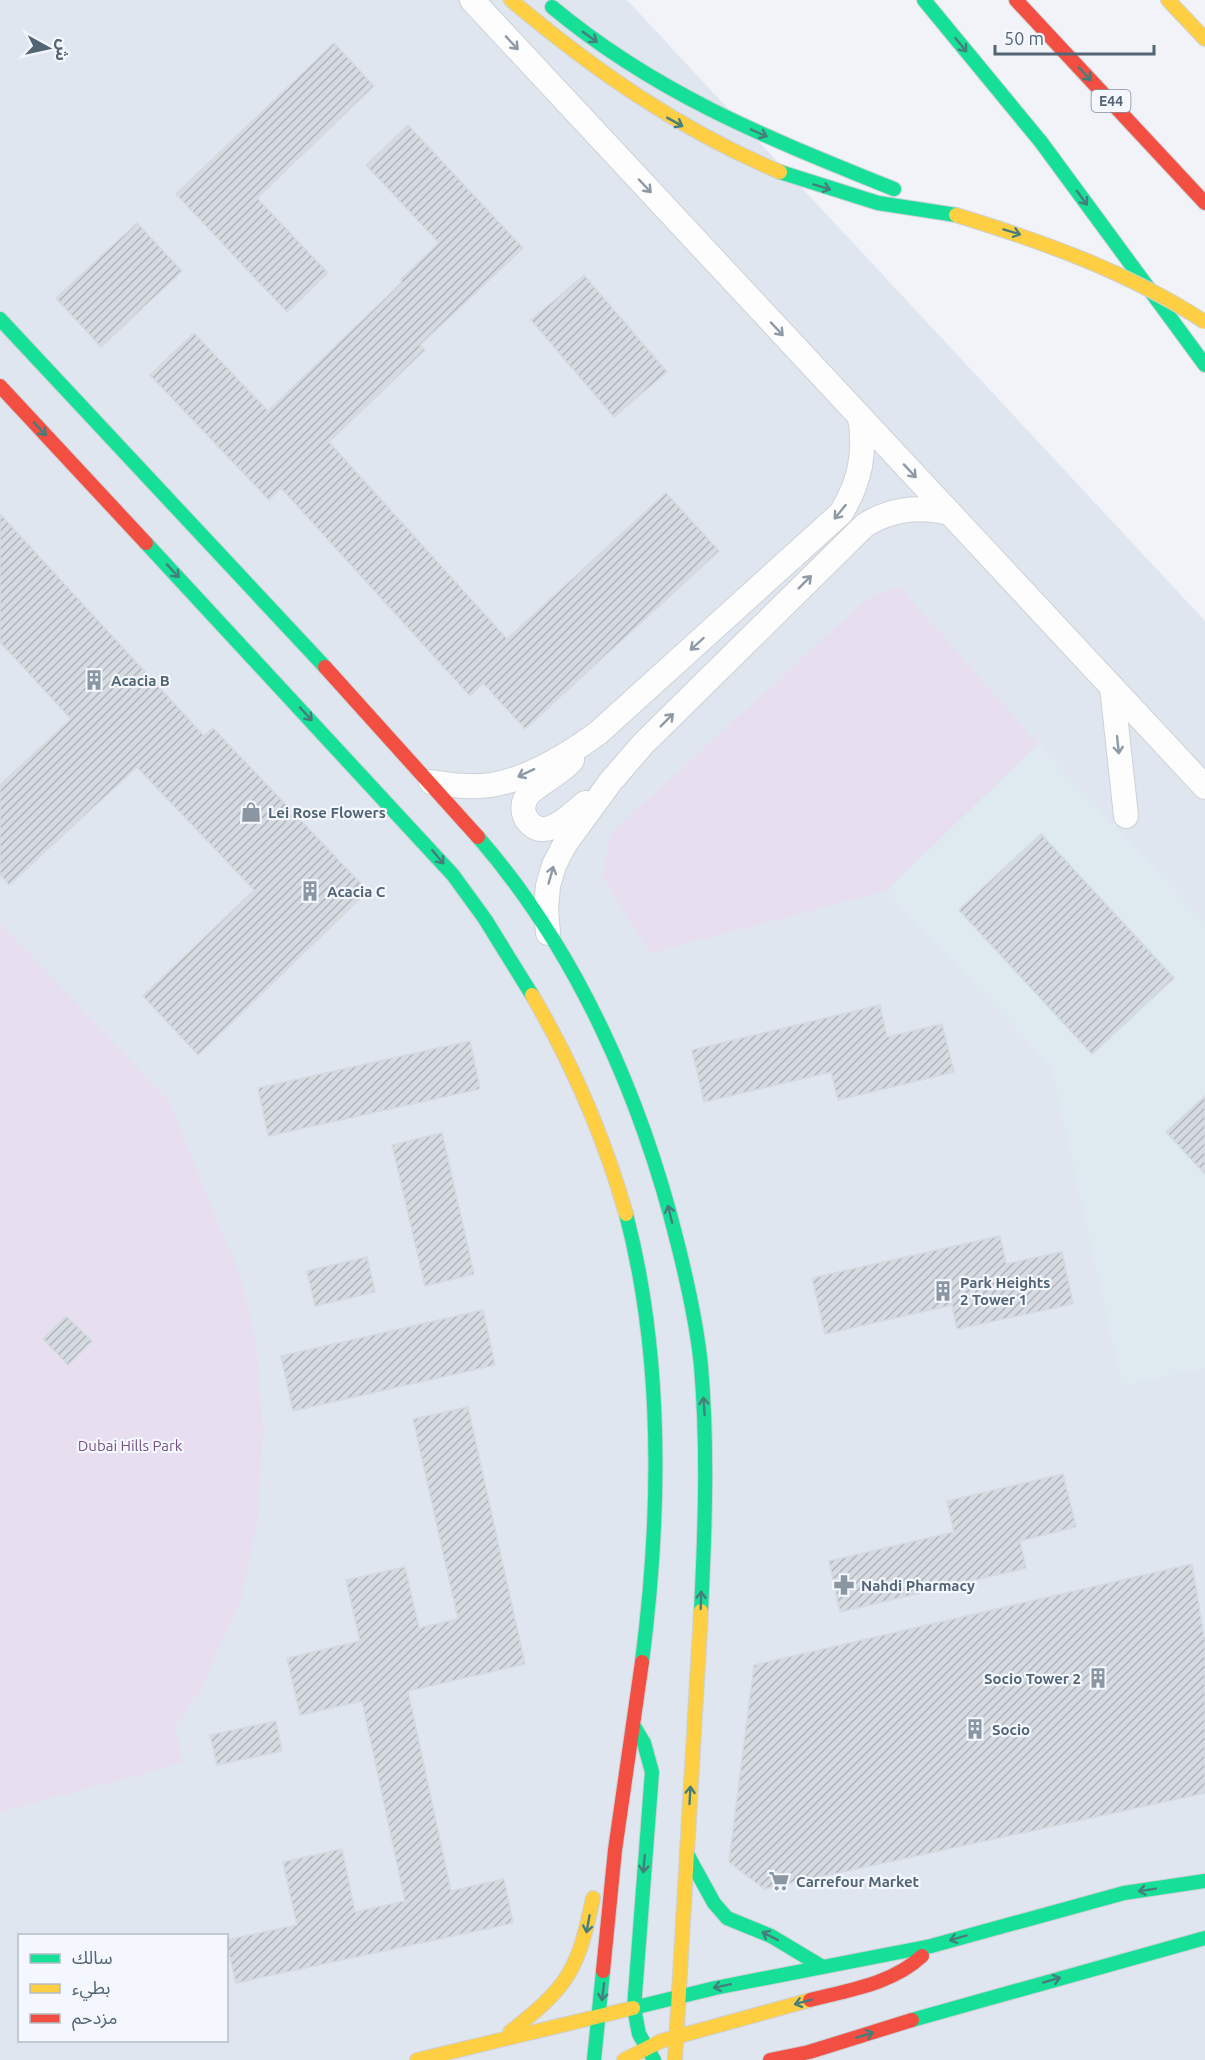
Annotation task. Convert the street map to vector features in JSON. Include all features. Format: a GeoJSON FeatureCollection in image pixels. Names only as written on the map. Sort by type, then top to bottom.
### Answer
{"type":"FeatureCollection","features":[{"type":"Feature","properties":{"kind":"main road"},"geometry":{"type":"LineString","coordinates":[[511,0],[577,56],[650,108],[738,155],[798,179],[888,207],[957,215]]}},
{"type":"Feature","properties":{"kind":"main road"},"geometry":{"type":"LineString","coordinates":[[545,0],[565,18],[625,61],[690,102],[759,134],[957,215],[1044,242],[1118,272],[1178,303],[1205,322]]}},
{"type":"Feature","properties":{"kind":"main road"},"geometry":{"type":"LineString","coordinates":[[924,0],[1041,142],[1205,365]]}},
{"type":"Feature","properties":{"kind":"main road","name":"E44"},"geometry":{"type":"LineString","coordinates":[[1016,0],[1205,203]]}},
{"type":"Feature","properties":{"kind":"main road"},"geometry":{"type":"LineString","coordinates":[[1168,0],[1205,39]]}},
{"type":"Feature","properties":{"kind":"main road"},"geometry":{"type":"LineString","coordinates":[[0,319],[431,782],[490,852],[548,933],[602,1029],[640,1116],[662,1181],[692,1302],[701,1364],[706,1437],[701,1603],[675,2060]]}},
{"type":"Feature","properties":{"kind":"main road"},"geometry":{"type":"LineString","coordinates":[[0,386],[433,850],[485,916],[506,948],[567,1057],[598,1129],[639,1267],[651,1359],[655,1440],[652,1541],[644,1645],[615,1850],[594,2060]]}},
{"type":"Feature","properties":{"kind":"main road"},"geometry":{"type":"LineString","coordinates":[[634,1726],[644,1743],[651,1772],[634,2008],[642,2041],[654,2060]]}},
{"type":"Feature","properties":{"kind":"main road"},"geometry":{"type":"LineString","coordinates":[[502,2038],[545,2006],[569,1979],[585,1939],[596,1889],[615,1850]]}},
{"type":"Feature","properties":{"kind":"main road"},"geometry":{"type":"LineString","coordinates":[[687,1854],[714,1903],[727,1918],[771,1936],[821,1966]]}},
{"type":"Feature","properties":{"kind":"main road"},"geometry":{"type":"LineString","coordinates":[[417,2060],[679,1997],[821,1966],[931,1946],[1124,1893],[1205,1881]]}},
{"type":"Feature","properties":{"kind":"main road"},"geometry":{"type":"LineString","coordinates":[[770,2060],[808,2052],[963,2005],[1205,1938]]}},
{"type":"Feature","properties":{"kind":"main road"},"geometry":{"type":"LineString","coordinates":[[642,2041],[676,2036],[881,1981],[909,1968],[931,1946]]}},
{"type":"Feature","properties":{"kind":"main road"},"geometry":{"type":"LineString","coordinates":[[600,2060],[625,2056],[642,2041],[657,2020],[679,1997]]}},
{"type":"Feature","properties":{"kind":"main road"},"geometry":{"type":"LineString","coordinates":[[599,2016],[612,2031]]}},
{"type":"Feature","properties":{"kind":"main road"},"geometry":{"type":"LineString","coordinates":[[793,2060],[808,2052]]}},
{"type":"Feature","properties":{"kind":"street"},"geometry":{"type":"LineString","coordinates":[[472,0],[1205,788]]}},
{"type":"Feature","properties":{"kind":"street"},"geometry":{"type":"LineString","coordinates":[[431,782],[461,786],[492,785],[520,777],[579,747],[598,733],[841,513],[859,476],[863,437],[860,417]]}},
{"type":"Feature","properties":{"kind":"street"},"geometry":{"type":"LineString","coordinates":[[548,933],[546,909],[548,886],[554,865],[565,844],[611,781],[643,744],[865,525],[895,511],[914,508],[950,513]]}},
{"type":"Feature","properties":{"kind":"street"},"geometry":{"type":"LineString","coordinates":[[1112,687],[1126,816]]}},
{"type":"Feature","properties":{"kind":"street"},"geometry":{"type":"LineString","coordinates":[[579,747],[571,762],[526,796],[523,807],[526,818],[533,826],[543,830],[554,828],[611,781]]}},
{"type":"Feature","properties":{"kind":"shaded area"},"geometry":{"type":"Polygon","coordinates":[[[0,0],[627,0],[1205,621],[1205,2060],[0,2060],[0,0]]]}},
{"type":"Feature","properties":{"kind":"shaded area"},"geometry":{"type":"Polygon","coordinates":[[[1038,744],[1205,922],[1205,1368],[1122,1385],[1051,1066],[886,891],[1038,744]]]}},
{"type":"Feature","properties":{"kind":"green space"},"geometry":{"type":"Polygon","coordinates":[[[899,586],[1038,744],[886,891],[650,953],[602,876],[611,833],[869,597],[899,586]]]}},
{"type":"Feature","properties":{"kind":"green space","name":"Dubai Hills Park"},"geometry":{"type":"Polygon","coordinates":[[[0,923],[169,1101],[241,1278],[256,1342],[263,1430],[258,1519],[241,1599],[201,1689],[175,1727],[183,1763],[0,1812],[0,923]]]}},
{"type":"Feature","properties":{"kind":"building"},"geometry":{"type":"Polygon","coordinates":[[[334,43],[374,86],[257,198],[328,273],[287,312],[176,194],[334,43]]]}},
{"type":"Feature","properties":{"kind":"building"},"geometry":{"type":"Polygon","coordinates":[[[408,125],[523,248],[420,345],[425,350],[329,442],[507,639],[666,493],[719,551],[525,729],[483,683],[470,696],[281,488],[269,500],[150,375],[194,333],[268,411],[402,282],[400,280],[439,243],[366,165],[408,125]]]}},
{"type":"Feature","properties":{"kind":"building"},"geometry":{"type":"Polygon","coordinates":[[[137,223],[182,271],[101,347],[56,298],[137,223]]]}},
{"type":"Feature","properties":{"kind":"building"},"geometry":{"type":"Polygon","coordinates":[[[584,275],[667,372],[614,417],[531,320],[584,275]]]}},
{"type":"Feature","properties":{"kind":"building"},"geometry":{"type":"Polygon","coordinates":[[[0,514],[204,736],[213,728],[368,891],[198,1055],[143,996],[254,890],[137,767],[9,885],[0,874],[0,785],[71,719],[0,642],[0,514]]]}},
{"type":"Feature","properties":{"kind":"building"},"geometry":{"type":"Polygon","coordinates":[[[1041,834],[1174,978],[1092,1054],[959,910],[1041,834]]]}},
{"type":"Feature","properties":{"kind":"building"},"geometry":{"type":"Polygon","coordinates":[[[880,1005],[887,1037],[942,1024],[954,1072],[838,1100],[831,1072],[704,1102],[692,1050],[880,1005]]]}},
{"type":"Feature","properties":{"kind":"building"},"geometry":{"type":"Polygon","coordinates":[[[470,1041],[480,1089],[268,1136],[258,1088],[470,1041]]]}},
{"type":"Feature","properties":{"kind":"building"},"geometry":{"type":"Polygon","coordinates":[[[1205,1096],[1205,1174],[1166,1132],[1205,1096]]]}},
{"type":"Feature","properties":{"kind":"building"},"geometry":{"type":"Polygon","coordinates":[[[442,1133],[474,1274],[425,1286],[392,1145],[442,1133]]]}},
{"type":"Feature","properties":{"kind":"building","name":"Park Heights 2 Tower 1"},"geometry":{"type":"Polygon","coordinates":[[[1000,1236],[1006,1264],[1062,1252],[1073,1304],[957,1329],[952,1305],[825,1334],[812,1278],[1000,1236]]]}},
{"type":"Feature","properties":{"kind":"building"},"geometry":{"type":"Polygon","coordinates":[[[367,1257],[375,1292],[315,1306],[307,1271],[367,1257]]]}},
{"type":"Feature","properties":{"kind":"building"},"geometry":{"type":"Polygon","coordinates":[[[483,1310],[495,1365],[293,1411],[281,1356],[483,1310]]]}},
{"type":"Feature","properties":{"kind":"building"},"geometry":{"type":"Polygon","coordinates":[[[66,1316],[92,1341],[68,1365],[43,1339],[66,1316]]]}},
{"type":"Feature","properties":{"kind":"building"},"geometry":{"type":"Polygon","coordinates":[[[468,1407],[525,1664],[408,1691],[451,1891],[504,1879],[513,1923],[236,1983],[228,1940],[297,1925],[283,1862],[342,1849],[355,1912],[405,1901],[362,1701],[300,1715],[287,1658],[360,1641],[346,1580],[405,1567],[419,1628],[458,1619],[413,1419],[468,1407]]]}},
{"type":"Feature","properties":{"kind":"building"},"geometry":{"type":"Polygon","coordinates":[[[1063,1474],[1076,1527],[1020,1541],[1026,1568],[840,1612],[829,1561],[954,1532],[947,1501],[1063,1474]]]}},
{"type":"Feature","properties":{"kind":"building","name":"Socio"},"geometry":{"type":"Polygon","coordinates":[[[1192,1564],[1205,1643],[1205,1793],[764,1889],[729,1862],[754,1665],[1192,1564]]]}},
{"type":"Feature","properties":{"kind":"building"},"geometry":{"type":"Polygon","coordinates":[[[276,1721],[282,1751],[217,1765],[210,1735],[276,1721]]]}},
{"type":"Feature","properties":{"kind":"traffic: fast"},"geometry":{"type":"LineString","coordinates":[[924,0],[1041,142],[1205,365]]}},
{"type":"Feature","properties":{"kind":"traffic: fast"},"geometry":{"type":"LineString","coordinates":[[552,7],[592,38],[674,90],[758,132],[894,189]]}},
{"type":"Feature","properties":{"kind":"traffic: fast"},"geometry":{"type":"LineString","coordinates":[[780,172],[878,203],[956,215]]}},
{"type":"Feature","properties":{"kind":"traffic: fast"},"geometry":{"type":"LineString","coordinates":[[0,319],[325,667]]}},
{"type":"Feature","properties":{"kind":"traffic: fast"},"geometry":{"type":"LineString","coordinates":[[146,543],[453,875],[485,919],[532,995]]}},
{"type":"Feature","properties":{"kind":"traffic: fast"},"geometry":{"type":"LineString","coordinates":[[478,837],[514,882],[576,978],[625,1082],[646,1136],[663,1190],[689,1290],[701,1366],[705,1458],[701,1611]]}},
{"type":"Feature","properties":{"kind":"traffic: fast"},"geometry":{"type":"LineString","coordinates":[[626,1214],[647,1324],[653,1380],[655,1437],[653,1550],[642,1662]]}},
{"type":"Feature","properties":{"kind":"traffic: fast"},"geometry":{"type":"LineString","coordinates":[[635,1728],[644,1743],[652,1772],[634,2008],[639,2034],[654,2060]]}},
{"type":"Feature","properties":{"kind":"traffic: fast"},"geometry":{"type":"LineString","coordinates":[[687,1854],[714,1903],[727,1918],[771,1936],[821,1966]]}},
{"type":"Feature","properties":{"kind":"traffic: fast"},"geometry":{"type":"LineString","coordinates":[[633,2008],[715,1988],[931,1946],[1124,1893],[1205,1881]]}},
{"type":"Feature","properties":{"kind":"traffic: fast"},"geometry":{"type":"LineString","coordinates":[[912,2020],[1205,1938]]}},
{"type":"Feature","properties":{"kind":"traffic: fast"},"geometry":{"type":"LineString","coordinates":[[594,2060],[603,1971]]}},
{"type":"Feature","properties":{"kind":"traffic: slow"},"geometry":{"type":"LineString","coordinates":[[511,0],[606,74],[673,118],[780,172]]}},
{"type":"Feature","properties":{"kind":"traffic: slow"},"geometry":{"type":"LineString","coordinates":[[1168,0],[1205,39]]}},
{"type":"Feature","properties":{"kind":"traffic: slow"},"geometry":{"type":"LineString","coordinates":[[956,215],[1021,236],[1116,273],[1205,322]]}},
{"type":"Feature","properties":{"kind":"traffic: slow"},"geometry":{"type":"LineString","coordinates":[[532,995],[586,1101],[608,1157],[626,1214]]}},
{"type":"Feature","properties":{"kind":"traffic: slow"},"geometry":{"type":"LineString","coordinates":[[675,2060],[701,1611]]}},
{"type":"Feature","properties":{"kind":"traffic: slow"},"geometry":{"type":"LineString","coordinates":[[510,2032],[546,2002],[568,1975],[582,1943],[593,1898]]}},
{"type":"Feature","properties":{"kind":"traffic: slow"},"geometry":{"type":"LineString","coordinates":[[624,2060],[661,2041],[810,2000]]}},
{"type":"Feature","properties":{"kind":"traffic: slow"},"geometry":{"type":"LineString","coordinates":[[417,2060],[633,2008]]}},
{"type":"Feature","properties":{"kind":"traffic: jam"},"geometry":{"type":"LineString","coordinates":[[1016,0],[1205,203]]}},
{"type":"Feature","properties":{"kind":"traffic: jam"},"geometry":{"type":"LineString","coordinates":[[0,386],[146,543]]}},
{"type":"Feature","properties":{"kind":"traffic: jam"},"geometry":{"type":"LineString","coordinates":[[325,667],[478,837]]}},
{"type":"Feature","properties":{"kind":"traffic: jam"},"geometry":{"type":"LineString","coordinates":[[603,1971],[615,1850],[642,1662]]}},
{"type":"Feature","properties":{"kind":"traffic: jam"},"geometry":{"type":"LineString","coordinates":[[810,2000],[884,1980],[910,1966],[922,1956]]}},
{"type":"Feature","properties":{"kind":"traffic: jam"},"geometry":{"type":"LineString","coordinates":[[770,2060],[809,2052],[912,2020]]}},
{"type":"Feature","properties":{"kind":"place","name":"Acacia B"},"geometry":{"type":"Point","coordinates":[94,680]}},
{"type":"Feature","properties":{"kind":"place","name":"Lei Rose Flowers"},"geometry":{"type":"Point","coordinates":[251,812]}},
{"type":"Feature","properties":{"kind":"place","name":"Acacia C"},"geometry":{"type":"Point","coordinates":[310,891]}},
{"type":"Feature","properties":{"kind":"place","name":"Park Heights 2 Tower 1"},"geometry":{"type":"Point","coordinates":[943,1291]}},
{"type":"Feature","properties":{"kind":"place","name":"Nahdi Pharmacy"},"geometry":{"type":"Point","coordinates":[844,1585]}},
{"type":"Feature","properties":{"kind":"place","name":"Socio Tower 2"},"geometry":{"type":"Point","coordinates":[1098,1678]}},
{"type":"Feature","properties":{"kind":"place","name":"Socio"},"geometry":{"type":"Point","coordinates":[975,1729]}},
{"type":"Feature","properties":{"kind":"place","name":"Carrefour Market"},"geometry":{"type":"Point","coordinates":[779,1881]}}]}
